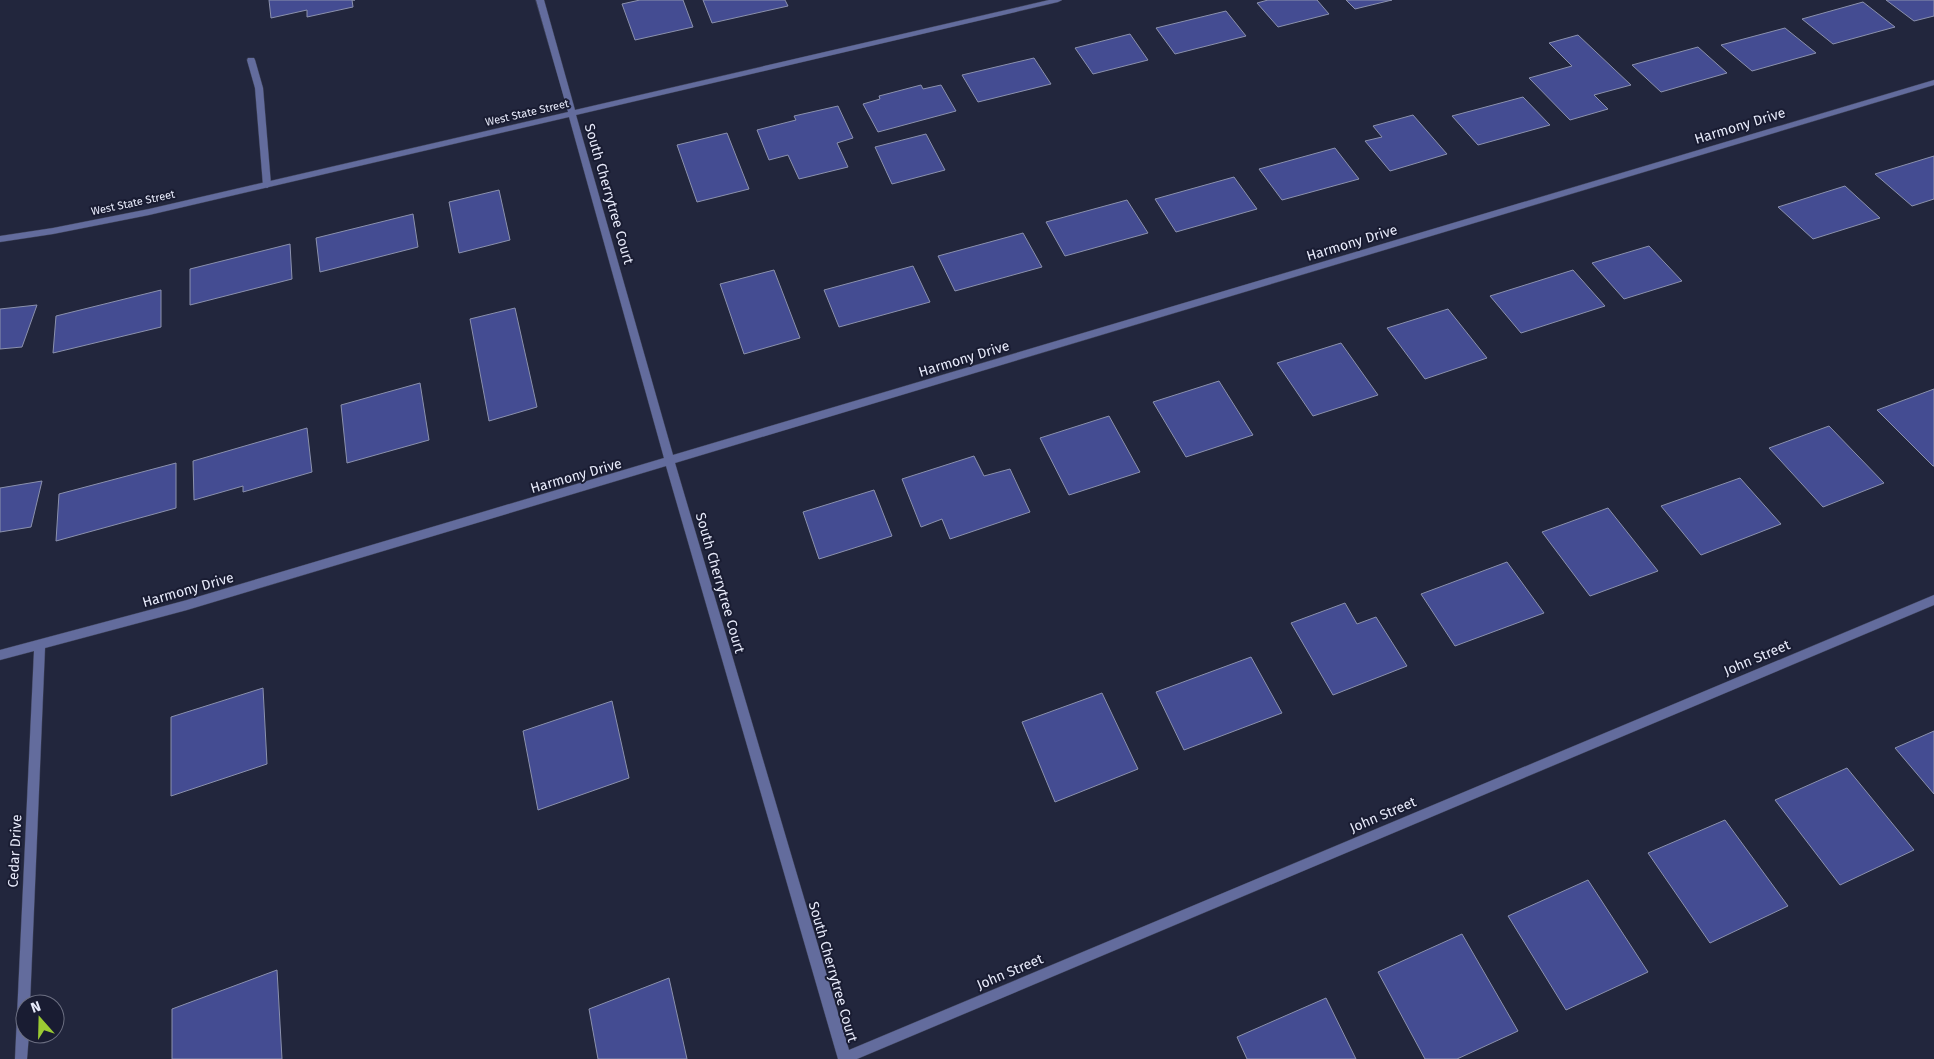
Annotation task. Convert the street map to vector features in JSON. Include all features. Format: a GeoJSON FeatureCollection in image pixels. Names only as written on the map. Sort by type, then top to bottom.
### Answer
{"type":"FeatureCollection","features":[{"type":"Feature","properties":{"kind":"street","name":"South Cherrytree Court"},"geometry":{"type":"LineString","coordinates":[[540,0],[670,462],[844,1058]]}},
{"type":"Feature","properties":{"kind":"street","name":"West State Street"},"geometry":{"type":"LineString","coordinates":[[0,239],[53,231],[139,214],[1058,0]]}},
{"type":"Feature","properties":{"kind":"street"},"geometry":{"type":"LineString","coordinates":[[251,60],[259,88],[267,185]]}},
{"type":"Feature","properties":{"kind":"street","name":"Harmony Drive"},"geometry":{"type":"LineString","coordinates":[[0,655],[186,606],[1934,82]]}},
{"type":"Feature","properties":{"kind":"street","name":"John Street"},"geometry":{"type":"LineString","coordinates":[[844,1058],[1934,600]]}},
{"type":"Feature","properties":{"kind":"street","name":"Cedar Drive"},"geometry":{"type":"LineString","coordinates":[[21,1059],[40,645]]}},
{"type":"Feature","properties":{"kind":"building"},"geometry":{"type":"Polygon","coordinates":[[[269,0],[352,0],[353,7],[307,17],[307,10],[271,18],[269,0]]]}},
{"type":"Feature","properties":{"kind":"building"},"geometry":{"type":"Polygon","coordinates":[[[640,0],[683,0],[693,27],[635,40],[622,4],[640,0]]]}},
{"type":"Feature","properties":{"kind":"building"},"geometry":{"type":"Polygon","coordinates":[[[703,0],[785,0],[788,6],[712,23],[703,0]]]}},
{"type":"Feature","properties":{"kind":"building"},"geometry":{"type":"Polygon","coordinates":[[[1268,0],[1317,0],[1329,14],[1278,27],[1257,3],[1268,0]]]}},
{"type":"Feature","properties":{"kind":"building"},"geometry":{"type":"Polygon","coordinates":[[[1346,0],[1392,0],[1355,9],[1346,0]]]}},
{"type":"Feature","properties":{"kind":"building"},"geometry":{"type":"Polygon","coordinates":[[[1886,0],[1934,0],[1934,16],[1914,21],[1886,0]]]}},
{"type":"Feature","properties":{"kind":"building"},"geometry":{"type":"Polygon","coordinates":[[[1863,2],[1895,27],[1833,44],[1802,19],[1863,2]]]}},
{"type":"Feature","properties":{"kind":"building"},"geometry":{"type":"Polygon","coordinates":[[[1226,11],[1246,36],[1175,54],[1156,28],[1226,11]]]}},
{"type":"Feature","properties":{"kind":"building"},"geometry":{"type":"Polygon","coordinates":[[[1785,28],[1816,53],[1752,71],[1721,45],[1785,28]]]}},
{"type":"Feature","properties":{"kind":"building"},"geometry":{"type":"Polygon","coordinates":[[[1130,34],[1148,60],[1093,74],[1075,48],[1130,34]]]}},
{"type":"Feature","properties":{"kind":"building"},"geometry":{"type":"Polygon","coordinates":[[[1578,35],[1631,85],[1594,95],[1608,109],[1570,120],[1529,78],[1572,66],[1549,43],[1578,35]]]}},
{"type":"Feature","properties":{"kind":"building"},"geometry":{"type":"Polygon","coordinates":[[[1698,47],[1727,73],[1661,92],[1632,65],[1698,47]]]}},
{"type":"Feature","properties":{"kind":"building"},"geometry":{"type":"Polygon","coordinates":[[[1034,58],[1051,84],[978,102],[962,75],[1034,58]]]}},
{"type":"Feature","properties":{"kind":"building"},"geometry":{"type":"Polygon","coordinates":[[[921,85],[923,89],[941,85],[956,111],[878,132],[863,104],[880,99],[879,96],[921,85]]]}},
{"type":"Feature","properties":{"kind":"building"},"geometry":{"type":"Polygon","coordinates":[[[1523,97],[1550,125],[1478,145],[1452,116],[1523,97]]]}},
{"type":"Feature","properties":{"kind":"building"},"geometry":{"type":"Polygon","coordinates":[[[838,106],[853,138],[837,143],[848,167],[799,179],[788,155],[769,160],[757,130],[796,120],[794,116],[838,106]]]}},
{"type":"Feature","properties":{"kind":"building"},"geometry":{"type":"Polygon","coordinates":[[[1413,115],[1447,154],[1390,171],[1365,141],[1382,137],[1373,126],[1413,115]]]}},
{"type":"Feature","properties":{"kind":"building"},"geometry":{"type":"Polygon","coordinates":[[[727,133],[749,189],[697,202],[677,145],[727,133]]]}},
{"type":"Feature","properties":{"kind":"building"},"geometry":{"type":"Polygon","coordinates":[[[926,134],[945,170],[892,184],[875,147],[926,134]]]}},
{"type":"Feature","properties":{"kind":"building"},"geometry":{"type":"Polygon","coordinates":[[[1335,148],[1359,179],[1282,200],[1259,169],[1335,148]]]}},
{"type":"Feature","properties":{"kind":"building"},"geometry":{"type":"Polygon","coordinates":[[[1934,156],[1934,199],[1912,206],[1875,174],[1934,156]]]}},
{"type":"Feature","properties":{"kind":"building"},"geometry":{"type":"Polygon","coordinates":[[[1234,177],[1257,209],[1176,232],[1155,199],[1234,177]]]}},
{"type":"Feature","properties":{"kind":"building"},"geometry":{"type":"Polygon","coordinates":[[[1845,186],[1880,218],[1813,239],[1778,207],[1845,186]]]}},
{"type":"Feature","properties":{"kind":"building"},"geometry":{"type":"Polygon","coordinates":[[[499,190],[510,240],[459,253],[449,202],[499,190]]]}},
{"type":"Feature","properties":{"kind":"building"},"geometry":{"type":"Polygon","coordinates":[[[1127,200],[1148,233],[1065,256],[1046,222],[1127,200]]]}},
{"type":"Feature","properties":{"kind":"building"},"geometry":{"type":"Polygon","coordinates":[[[413,214],[418,247],[320,272],[316,238],[413,214]]]}},
{"type":"Feature","properties":{"kind":"building"},"geometry":{"type":"Polygon","coordinates":[[[1023,233],[1042,267],[955,291],[938,256],[1023,233]]]}},
{"type":"Feature","properties":{"kind":"building"},"geometry":{"type":"Polygon","coordinates":[[[290,244],[292,279],[190,305],[190,269],[290,244]]]}},
{"type":"Feature","properties":{"kind":"building"},"geometry":{"type":"Polygon","coordinates":[[[1649,246],[1682,281],[1624,299],[1592,263],[1649,246]]]}},
{"type":"Feature","properties":{"kind":"building"},"geometry":{"type":"Polygon","coordinates":[[[913,266],[930,302],[839,327],[824,290],[913,266]]]}},
{"type":"Feature","properties":{"kind":"building"},"geometry":{"type":"Polygon","coordinates":[[[774,270],[800,338],[744,354],[720,284],[774,270]]]}},
{"type":"Feature","properties":{"kind":"building"},"geometry":{"type":"Polygon","coordinates":[[[1573,270],[1605,306],[1521,333],[1490,296],[1573,270]]]}},
{"type":"Feature","properties":{"kind":"building"},"geometry":{"type":"Polygon","coordinates":[[[161,290],[161,327],[53,353],[56,316],[161,290]]]}},
{"type":"Feature","properties":{"kind":"building"},"geometry":{"type":"Polygon","coordinates":[[[37,305],[22,347],[0,349],[0,309],[37,305]]]}},
{"type":"Feature","properties":{"kind":"building"},"geometry":{"type":"Polygon","coordinates":[[[515,308],[537,407],[489,421],[470,319],[515,308]]]}},
{"type":"Feature","properties":{"kind":"building"},"geometry":{"type":"Polygon","coordinates":[[[1448,309],[1487,358],[1425,379],[1387,328],[1448,309]]]}},
{"type":"Feature","properties":{"kind":"building"},"geometry":{"type":"Polygon","coordinates":[[[1341,343],[1378,395],[1313,416],[1277,363],[1341,343]]]}},
{"type":"Feature","properties":{"kind":"building"},"geometry":{"type":"Polygon","coordinates":[[[1219,381],[1253,435],[1186,457],[1153,402],[1219,381]]]}},
{"type":"Feature","properties":{"kind":"building"},"geometry":{"type":"Polygon","coordinates":[[[420,383],[429,440],[347,463],[341,405],[420,383]]]}},
{"type":"Feature","properties":{"kind":"building"},"geometry":{"type":"Polygon","coordinates":[[[1934,389],[1934,466],[1933,466],[1877,410],[1934,389]]]}},
{"type":"Feature","properties":{"kind":"building"},"geometry":{"type":"Polygon","coordinates":[[[1109,416],[1140,472],[1069,495],[1040,438],[1109,416]]]}},
{"type":"Feature","properties":{"kind":"building"},"geometry":{"type":"Polygon","coordinates":[[[1829,426],[1884,483],[1823,507],[1769,448],[1829,426]]]}},
{"type":"Feature","properties":{"kind":"building"},"geometry":{"type":"Polygon","coordinates":[[[307,428],[312,472],[243,492],[243,486],[194,500],[193,461],[307,428]]]}},
{"type":"Feature","properties":{"kind":"building"},"geometry":{"type":"Polygon","coordinates":[[[974,456],[984,476],[1010,469],[1030,512],[950,539],[942,519],[921,527],[902,479],[974,456]]]}},
{"type":"Feature","properties":{"kind":"building"},"geometry":{"type":"Polygon","coordinates":[[[176,463],[176,508],[56,541],[59,494],[176,463]]]}},
{"type":"Feature","properties":{"kind":"building"},"geometry":{"type":"Polygon","coordinates":[[[1740,478],[1781,524],[1701,555],[1661,506],[1740,478]]]}},
{"type":"Feature","properties":{"kind":"building"},"geometry":{"type":"Polygon","coordinates":[[[42,481],[31,527],[0,532],[0,488],[42,481]]]}},
{"type":"Feature","properties":{"kind":"building"},"geometry":{"type":"Polygon","coordinates":[[[874,490],[892,536],[819,559],[803,512],[874,490]]]}},
{"type":"Feature","properties":{"kind":"building"},"geometry":{"type":"Polygon","coordinates":[[[1608,508],[1658,571],[1590,596],[1542,532],[1608,508]]]}},
{"type":"Feature","properties":{"kind":"building"},"geometry":{"type":"Polygon","coordinates":[[[1507,562],[1544,613],[1455,646],[1421,594],[1507,562]]]}},
{"type":"Feature","properties":{"kind":"building"},"geometry":{"type":"Polygon","coordinates":[[[1345,603],[1357,624],[1376,617],[1407,666],[1333,695],[1291,623],[1345,603]]]}},
{"type":"Feature","properties":{"kind":"building"},"geometry":{"type":"Polygon","coordinates":[[[1251,657],[1282,713],[1184,750],[1156,692],[1251,657]]]}},
{"type":"Feature","properties":{"kind":"building"},"geometry":{"type":"Polygon","coordinates":[[[263,688],[267,764],[171,796],[171,717],[263,688]]]}},
{"type":"Feature","properties":{"kind":"building"},"geometry":{"type":"Polygon","coordinates":[[[1102,693],[1138,769],[1055,802],[1022,722],[1102,693]]]}},
{"type":"Feature","properties":{"kind":"building"},"geometry":{"type":"Polygon","coordinates":[[[612,701],[629,778],[538,810],[523,731],[612,701]]]}},
{"type":"Feature","properties":{"kind":"building"},"geometry":{"type":"Polygon","coordinates":[[[1934,731],[1934,794],[1895,748],[1934,731]]]}},
{"type":"Feature","properties":{"kind":"building"},"geometry":{"type":"Polygon","coordinates":[[[1847,768],[1914,850],[1840,885],[1775,800],[1847,768]]]}},
{"type":"Feature","properties":{"kind":"building"},"geometry":{"type":"Polygon","coordinates":[[[1725,820],[1788,906],[1710,943],[1648,853],[1725,820]]]}},
{"type":"Feature","properties":{"kind":"building"},"geometry":{"type":"Polygon","coordinates":[[[1588,880],[1648,972],[1566,1010],[1508,916],[1588,880]]]}},
{"type":"Feature","properties":{"kind":"building"},"geometry":{"type":"Polygon","coordinates":[[[1462,934],[1518,1031],[1457,1059],[1425,1059],[1378,972],[1462,934]]]}},
{"type":"Feature","properties":{"kind":"building"},"geometry":{"type":"Polygon","coordinates":[[[277,970],[282,1059],[172,1059],[172,1009],[277,970]]]}},
{"type":"Feature","properties":{"kind":"building"},"geometry":{"type":"Polygon","coordinates":[[[669,978],[687,1059],[598,1059],[589,1009],[669,978]]]}},
{"type":"Feature","properties":{"kind":"building"},"geometry":{"type":"Polygon","coordinates":[[[1326,998],[1356,1059],[1247,1059],[1237,1037],[1326,998]]]}}]}
